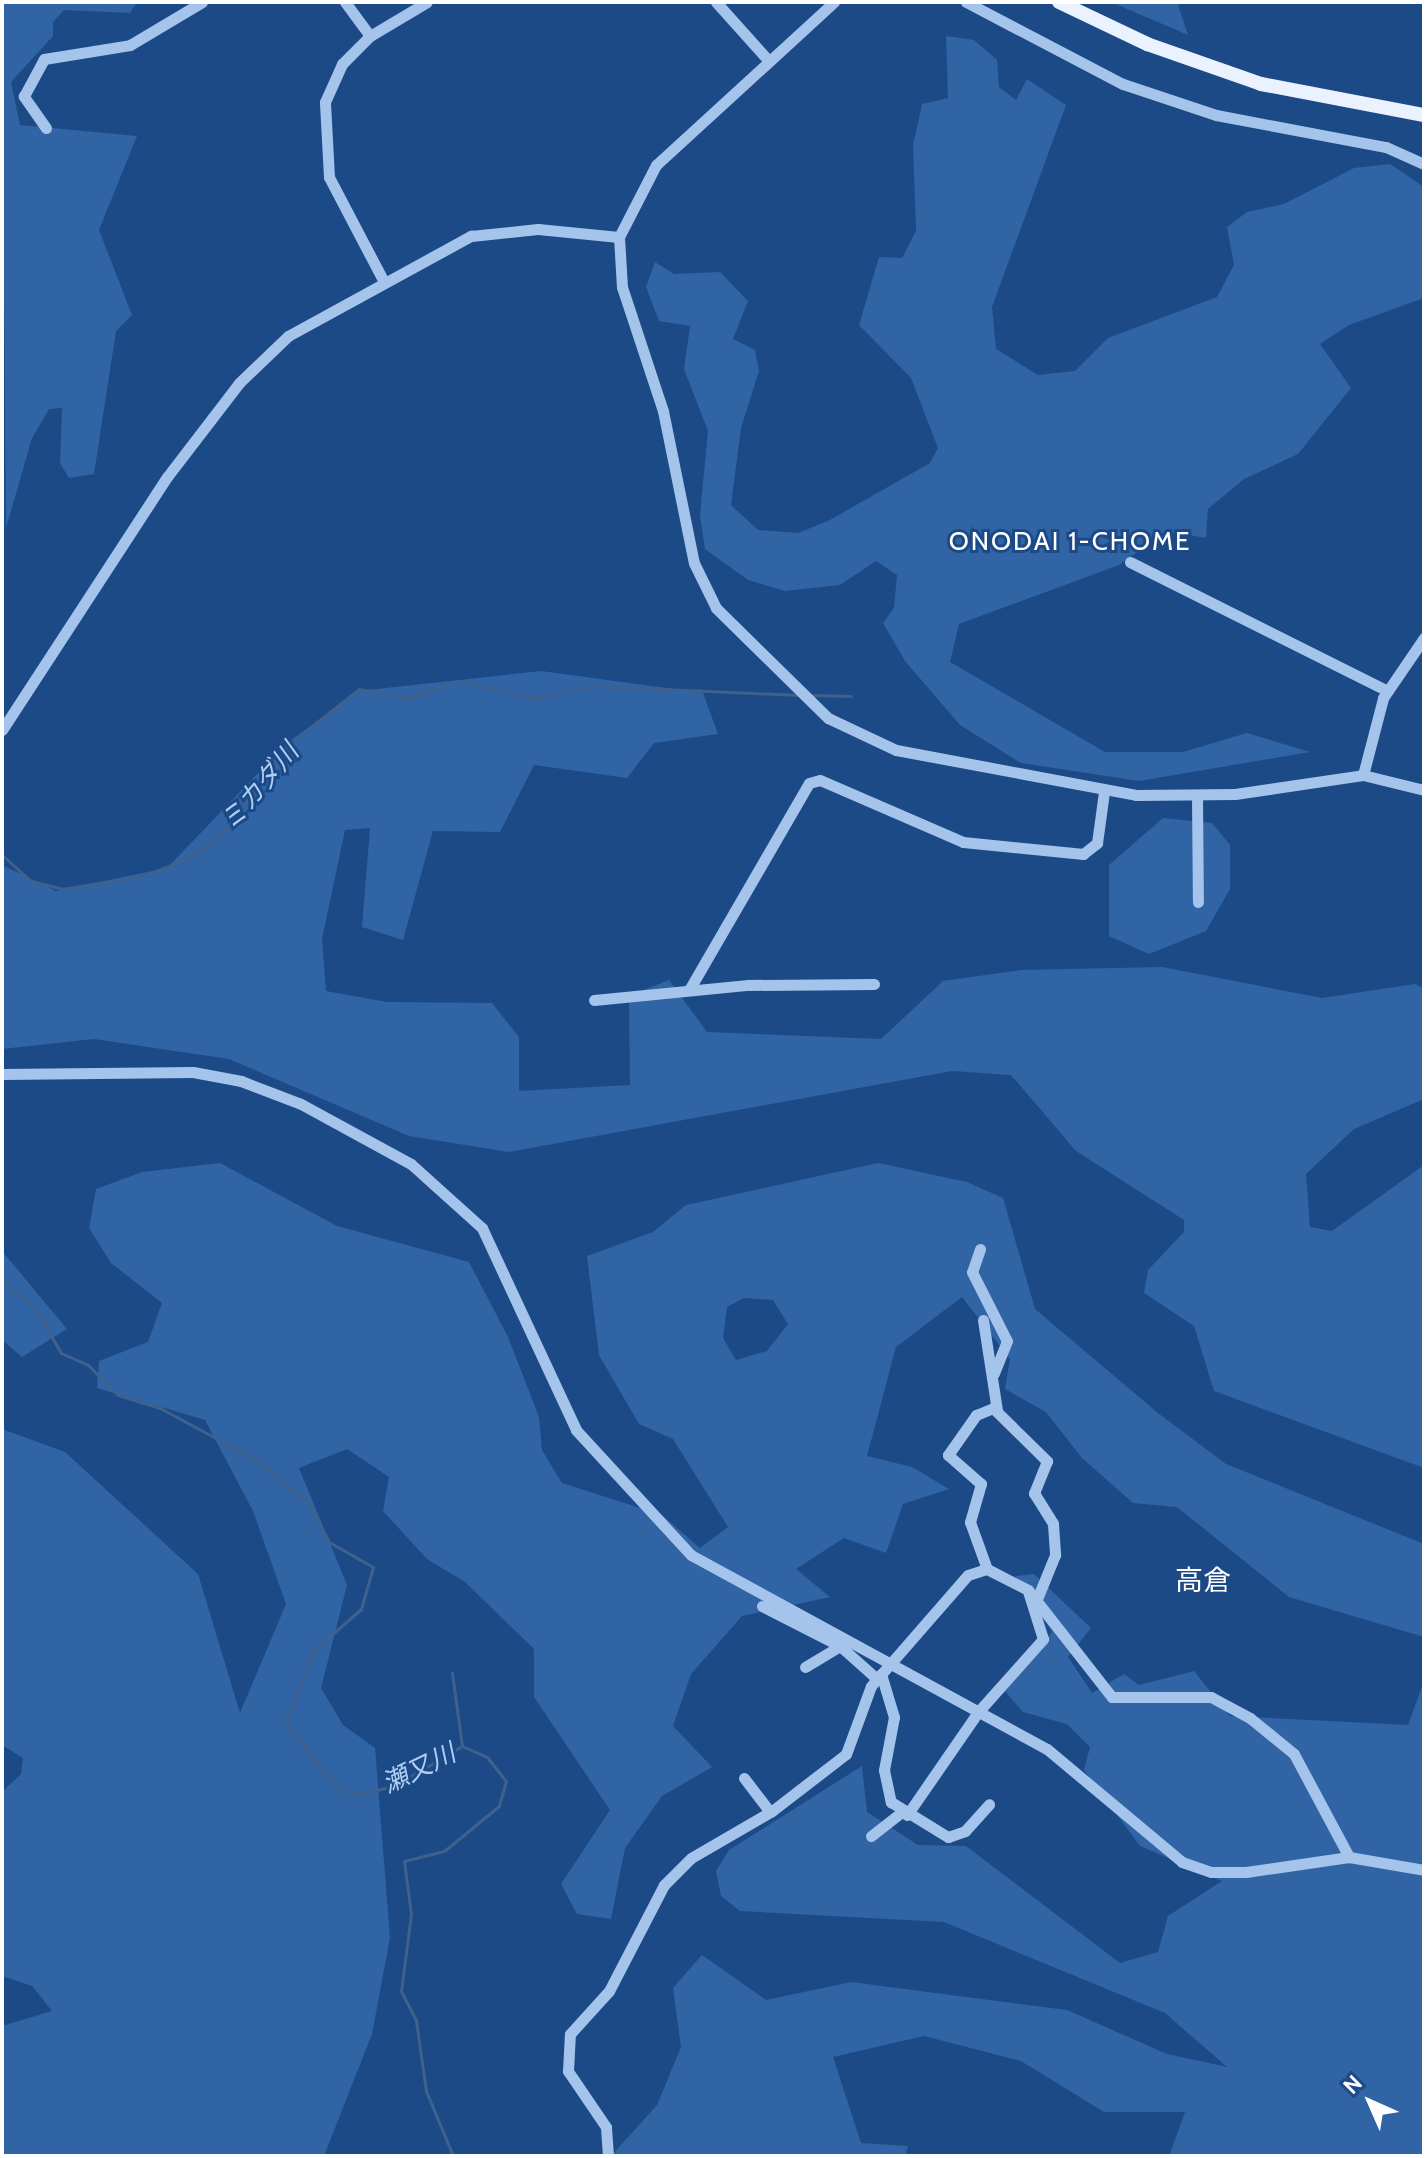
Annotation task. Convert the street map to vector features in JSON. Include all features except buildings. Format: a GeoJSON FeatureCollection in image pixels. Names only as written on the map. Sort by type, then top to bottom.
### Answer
{"type":"FeatureCollection","features":[{"type":"Feature","properties":{"kind":"main road"},"geometry":{"type":"LineString","coordinates":[[1059,2],[1233,75],[1424,115]]}},
{"type":"Feature","properties":{"kind":"street"},"geometry":{"type":"LineString","coordinates":[[46,128],[24,96],[44,59],[130,45],[202,2]]}},
{"type":"Feature","properties":{"kind":"street"},"geometry":{"type":"LineString","coordinates":[[345,2],[370,36]]}},
{"type":"Feature","properties":{"kind":"street"},"geometry":{"type":"LineString","coordinates":[[383,280],[329,177],[322,141],[325,102],[342,64],[370,36],[427,2]]}},
{"type":"Feature","properties":{"kind":"street"},"geometry":{"type":"LineString","coordinates":[[716,2],[768,60]]}},
{"type":"Feature","properties":{"kind":"street"},"geometry":{"type":"LineString","coordinates":[[834,2],[644,178],[619,237],[622,287],[663,411],[694,563],[726,621],[811,704],[867,740],[1104,792],[1197,796],[1363,775],[1424,790]]}},
{"type":"Feature","properties":{"kind":"street"},"geometry":{"type":"LineString","coordinates":[[966,2],[1123,84],[1216,115],[1386,147],[1424,164]]}},
{"type":"Feature","properties":{"kind":"street"},"geometry":{"type":"LineString","coordinates":[[2,730],[167,477],[239,383],[288,336],[383,280],[471,236],[538,229],[619,237]]}},
{"type":"Feature","properties":{"kind":"street"},"geometry":{"type":"LineString","coordinates":[[1130,562],[1388,691]]}},
{"type":"Feature","properties":{"kind":"street"},"geometry":{"type":"LineString","coordinates":[[1363,775],[1388,691],[1424,638]]}},
{"type":"Feature","properties":{"kind":"street"},"geometry":{"type":"LineString","coordinates":[[689,990],[809,783],[820,780],[963,842],[1083,854],[1097,843],[1104,792]]}},
{"type":"Feature","properties":{"kind":"street"},"geometry":{"type":"LineString","coordinates":[[1197,796],[1198,902]]}},
{"type":"Feature","properties":{"kind":"street"},"geometry":{"type":"LineString","coordinates":[[594,1000],[689,990],[874,984]]}},
{"type":"Feature","properties":{"kind":"street"},"geometry":{"type":"LineString","coordinates":[[2,1074],[193,1072],[241,1081],[301,1104],[438,1181],[500,1260],[576,1430],[646,1513],[691,1555],[1047,1749],[1182,1862],[1211,1872],[1246,1872],[1349,1857],[1424,1870]]}},
{"type":"Feature","properties":{"kind":"street"},"geometry":{"type":"LineString","coordinates":[[980,1249],[974,1278],[1007,1341],[994,1374]]}},
{"type":"Feature","properties":{"kind":"street"},"geometry":{"type":"LineString","coordinates":[[871,1836],[904,1814],[978,1712],[1043,1639],[1032,1594],[1055,1555],[1053,1524],[1034,1493],[1047,1461],[997,1410],[994,1374],[983,1320]]}},
{"type":"Feature","properties":{"kind":"street"},"geometry":{"type":"LineString","coordinates":[[997,1410],[976,1415],[948,1455],[981,1484],[970,1522],[987,1569],[1032,1594],[1112,1697],[1211,1697],[1281,1741],[1349,1857]]}},
{"type":"Feature","properties":{"kind":"street"},"geometry":{"type":"LineString","coordinates":[[608,2156],[606,2127],[568,2071],[570,2034],[609,1991],[664,1885],[691,1858],[770,1812],[846,1754],[879,1677],[968,1575],[987,1569]]}},
{"type":"Feature","properties":{"kind":"street"},"geometry":{"type":"LineString","coordinates":[[762,1606],[840,1646],[879,1677],[894,1717],[886,1793],[904,1814],[957,1837],[989,1804]]}},
{"type":"Feature","properties":{"kind":"street"},"geometry":{"type":"LineString","coordinates":[[805,1667],[840,1646]]}},
{"type":"Feature","properties":{"kind":"street"},"geometry":{"type":"LineString","coordinates":[[744,1778],[770,1812]]}},
{"type":"Feature","properties":{"kind":"shaded area"},"geometry":{"type":"Polygon","coordinates":[[[2,2],[137,2],[130,13],[64,10],[53,22],[53,36],[11,82],[20,125],[137,136],[99,230],[132,315],[116,331],[94,474],[69,478],[60,463],[62,408],[49,409],[32,438],[6,528],[2,2]]]}},
{"type":"Feature","properties":{"kind":"shaded area"},"geometry":{"type":"Polygon","coordinates":[[[1111,2],[1177,2],[1188,35],[1111,2]]]}},
{"type":"Feature","properties":{"kind":"shaded area"},"geometry":{"type":"Polygon","coordinates":[[[946,36],[974,40],[997,60],[999,87],[1016,100],[1027,79],[1066,105],[992,307],[996,349],[1038,375],[1075,371],[1108,338],[1217,297],[1234,265],[1227,227],[1247,212],[1284,204],[1354,168],[1390,164],[1424,187],[1424,298],[1349,325],[1320,344],[1351,388],[1298,454],[1244,479],[1208,509],[1206,538],[1166,531],[1119,565],[959,624],[950,662],[1105,752],[1183,752],[1247,733],[1310,752],[1139,781],[1021,763],[960,725],[905,661],[883,623],[894,608],[897,575],[876,561],[840,585],[785,591],[748,580],[705,549],[700,515],[708,431],[684,369],[690,326],[659,321],[646,287],[655,262],[674,274],[720,272],[748,301],[733,339],[755,350],[759,371],[741,428],[731,505],[758,530],[798,533],[828,521],[930,463],[938,448],[911,378],[859,325],[879,257],[902,258],[916,231],[913,145],[922,104],[948,98],[946,36]]]}},
{"type":"Feature","properties":{"kind":"shaded area"},"geometry":{"type":"Polygon","coordinates":[[[541,671],[703,693],[718,734],[654,743],[627,778],[534,765],[500,832],[433,831],[403,940],[362,927],[370,828],[345,830],[322,939],[326,991],[387,1002],[492,1003],[519,1037],[519,1091],[630,1085],[629,996],[669,980],[707,1032],[881,1039],[943,981],[1021,970],[1162,967],[1322,998],[1415,984],[1424,989],[1424,1099],[1354,1129],[1306,1174],[1310,1227],[1332,1231],[1424,1165],[1424,1468],[1214,1391],[1194,1326],[1144,1293],[1148,1270],[1184,1232],[1184,1220],[1076,1151],[1011,1075],[952,1071],[509,1152],[409,1136],[229,1059],[94,1039],[2,1049],[2,865],[56,891],[167,868],[286,744],[358,691],[541,671]]]}},
{"type":"Feature","properties":{"kind":"shaded area"},"geometry":{"type":"Polygon","coordinates":[[[1163,818],[1212,823],[1230,845],[1230,889],[1206,931],[1149,954],[1109,936],[1109,865],[1163,818]]]}},
{"type":"Feature","properties":{"kind":"shaded area"},"geometry":{"type":"Polygon","coordinates":[[[220,1163],[337,1226],[469,1262],[508,1337],[539,1417],[542,1450],[562,1483],[662,1515],[700,1548],[728,1527],[673,1439],[639,1424],[599,1355],[587,1256],[653,1232],[686,1205],[878,1163],[967,1182],[1003,1198],[1035,1309],[1158,1413],[1226,1464],[1424,1544],[1424,1637],[1289,1597],[1177,1507],[1133,1503],[1082,1458],[1046,1412],[1005,1389],[1010,1359],[962,1297],[896,1347],[867,1456],[912,1467],[949,1489],[903,1504],[886,1553],[844,1538],[796,1569],[830,1597],[742,1616],[691,1674],[673,1726],[712,1767],[662,1796],[625,1848],[611,1919],[577,1914],[561,1884],[610,1810],[534,1697],[534,1649],[465,1582],[427,1559],[383,1511],[389,1477],[347,1449],[299,1468],[347,1585],[321,1688],[343,1725],[375,1748],[390,1938],[372,2034],[324,2156],[2,2156],[2,2026],[52,2011],[32,1986],[2,1976],[2,1792],[21,1774],[23,1758],[2,1745],[2,1429],[65,1452],[198,1574],[240,1713],[286,1604],[253,1511],[205,1420],[97,1388],[99,1361],[148,1342],[162,1303],[111,1263],[89,1228],[96,1189],[142,1172],[220,1163]],[[744,1298],[727,1307],[723,1338],[736,1360],[767,1351],[788,1324],[773,1300],[744,1298]]]}},
{"type":"Feature","properties":{"kind":"shaded area"},"geometry":{"type":"Polygon","coordinates":[[[2,1251],[67,1329],[22,1357],[2,1340],[2,1251]]]}},
{"type":"Feature","properties":{"kind":"shaded area"},"geometry":{"type":"Polygon","coordinates":[[[1034,1574],[1091,1628],[1068,1657],[1092,1693],[1124,1674],[1139,1685],[1194,1671],[1230,1716],[1408,1725],[1424,1681],[1424,2156],[1169,2156],[1185,2112],[1104,2112],[1021,2061],[924,2036],[833,2057],[861,2143],[908,2146],[905,2156],[611,2156],[657,2105],[681,2047],[673,1988],[702,1955],[766,2000],[851,1982],[1067,2010],[1167,2054],[1227,2067],[1165,2013],[944,1922],[740,1911],[721,1896],[716,1871],[729,1850],[862,1766],[867,1812],[918,1845],[966,1846],[1120,1963],[1158,1952],[1168,1916],[1222,1881],[1140,1846],[1084,1770],[1090,1747],[1067,1724],[1023,1712],[1005,1691],[1052,1632],[1015,1576],[1034,1574]]]}},
{"type":"Feature","properties":{"kind":"waterway","name":"ミカダ川"},"geometry":{"type":"LineString","coordinates":[[2,855],[31,881],[62,889],[144,876],[193,856],[223,833],[288,745],[359,689],[407,698],[459,681],[533,698],[594,686],[799,695]]}},
{"type":"Feature","properties":{"kind":"waterway","name":"ミカダ川"},"geometry":{"type":"LineString","coordinates":[[810,695],[851,696]]}},
{"type":"Feature","properties":{"kind":"waterway","name":"瀬又川"},"geometry":{"type":"LineString","coordinates":[[2,1280],[37,1311],[61,1353],[88,1365],[118,1395],[160,1408],[260,1462],[309,1504],[329,1542],[373,1567],[361,1609],[314,1650],[286,1722],[326,1775],[344,1791],[361,1794],[396,1785],[462,1746],[487,1757],[506,1781],[499,1806],[444,1851],[404,1861],[411,1914],[401,1991],[416,2021],[426,2091],[453,2156]]}},
{"type":"Feature","properties":{"kind":"waterway"},"geometry":{"type":"LineString","coordinates":[[452,1673],[462,1746]]}},
{"type":"Feature","properties":{"kind":"district","name":"ONODAI 1-CHOME"},"geometry":{"type":"Point","coordinates":[1070,542]}},
{"type":"Feature","properties":{"kind":"district","name":"高倉"},"geometry":{"type":"Point","coordinates":[1203,1580]}}]}
